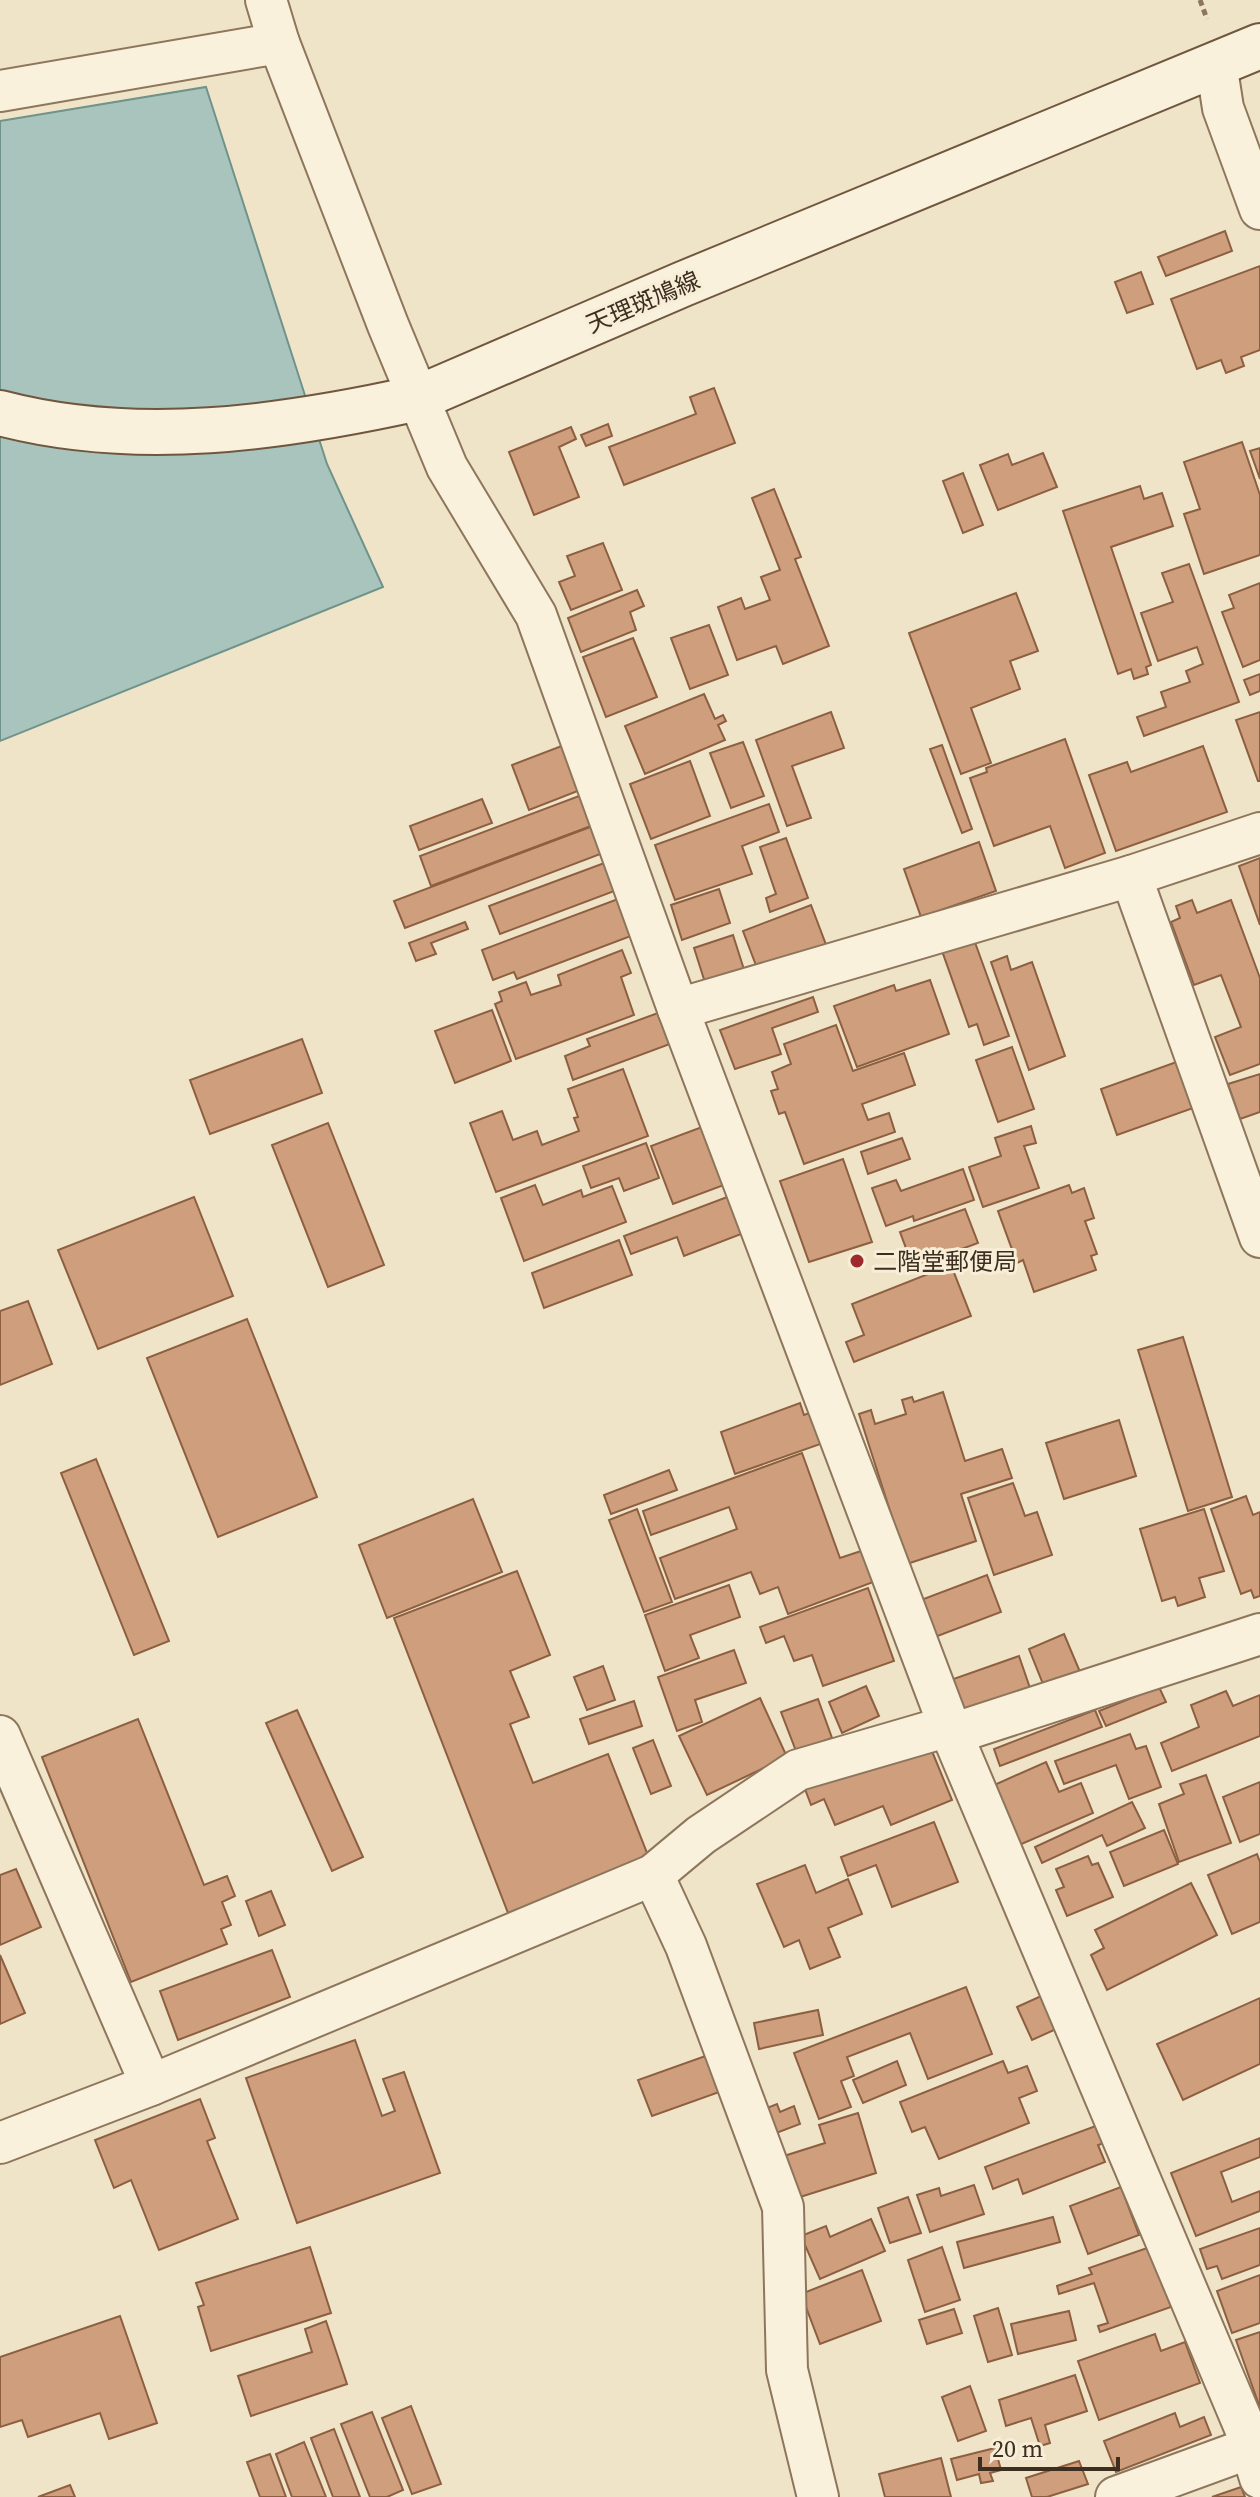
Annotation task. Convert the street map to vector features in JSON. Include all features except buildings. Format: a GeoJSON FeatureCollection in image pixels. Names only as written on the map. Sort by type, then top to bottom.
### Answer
{"type":"FeatureCollection","features":[{"type":"Feature","properties":{"kind":"main road","name":"天理斑鳩線"},"geometry":{"type":"LineString","coordinates":[[0,413],[31,421],[150,433],[233,430],[418,398],[683,284],[1260,46]]}},
{"type":"Feature","properties":{"kind":"street"},"geometry":{"type":"LineString","coordinates":[[266,0],[279,43],[447,467],[536,615],[678,1009],[950,1730],[1239,2414],[1255,2463],[1116,2497]]}},
{"type":"Feature","properties":{"kind":"street"},"geometry":{"type":"LineString","coordinates":[[0,91],[279,43]]}},
{"type":"Feature","properties":{"kind":"street"},"geometry":{"type":"LineString","coordinates":[[1216,63],[1223,108],[1260,209]]}},
{"type":"Feature","properties":{"kind":"street"},"geometry":{"type":"LineString","coordinates":[[678,1009],[1131,876],[1260,833]]}},
{"type":"Feature","properties":{"kind":"street"},"geometry":{"type":"LineString","coordinates":[[1131,876],[1260,1237]]}},
{"type":"Feature","properties":{"kind":"street"},"geometry":{"type":"LineString","coordinates":[[0,2143],[151,2085],[653,1875],[701,1835],[798,1770],[950,1730],[1260,1634]]}},
{"type":"Feature","properties":{"kind":"street"},"geometry":{"type":"LineString","coordinates":[[0,1736],[151,2085]]}},
{"type":"Feature","properties":{"kind":"street"},"geometry":{"type":"LineString","coordinates":[[653,1875],[686,1946],[783,2207],[787,2370],[818,2497]]}},
{"type":"Feature","properties":{"kind":"water"},"geometry":{"type":"Polygon","coordinates":[[[206,87],[327,464],[383,587],[0,741],[0,121],[206,87]]]}},
{"type":"Feature","properties":{"kind":"place","name":"二階堂郵便局"},"geometry":{"type":"Point","coordinates":[857,1261]}}]}
